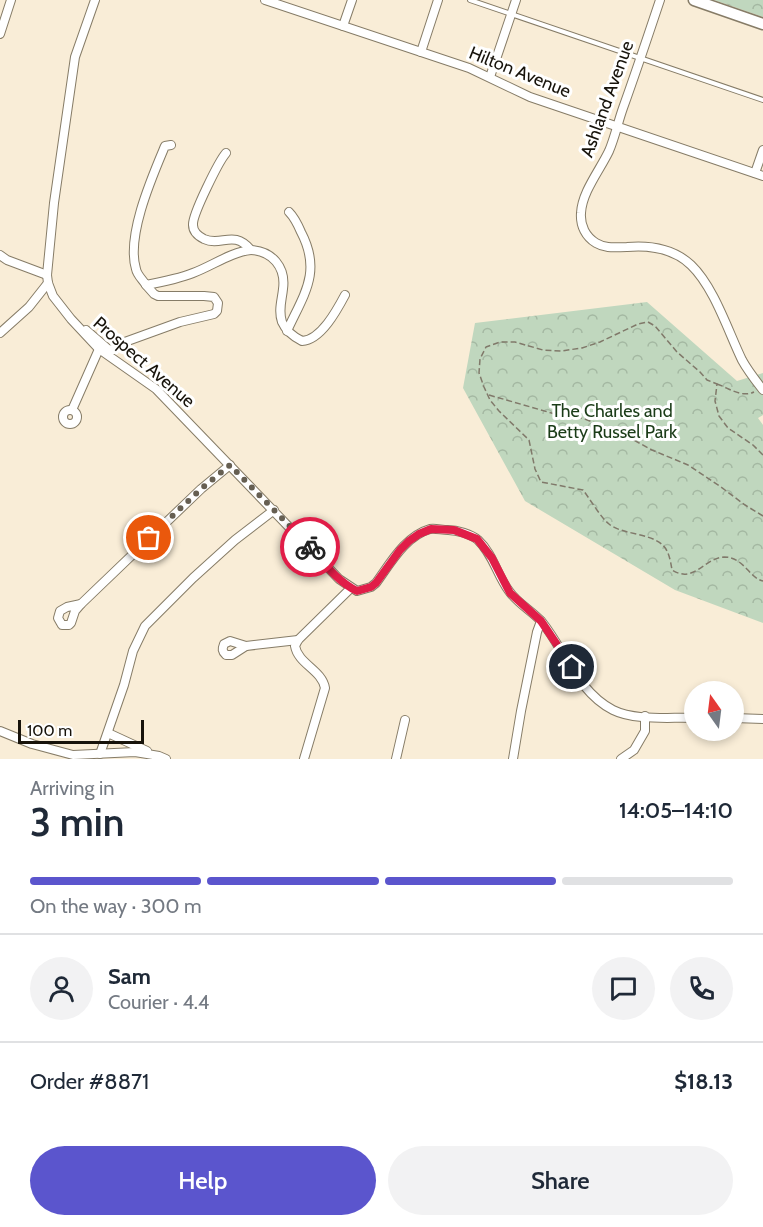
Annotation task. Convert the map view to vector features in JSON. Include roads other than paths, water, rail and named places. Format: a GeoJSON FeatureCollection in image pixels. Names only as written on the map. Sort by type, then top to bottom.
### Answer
{"type":"FeatureCollection","features":[{"type":"Feature","properties":{"kind":"street"},"geometry":{"type":"LineString","coordinates":[[0,34],[11,0]]}},
{"type":"Feature","properties":{"kind":"street"},"geometry":{"type":"LineString","coordinates":[[0,333],[29,307],[47,279],[54,203],[75,57],[94,0]]}},
{"type":"Feature","properties":{"kind":"street","name":"Hilton Avenue"},"geometry":{"type":"LineString","coordinates":[[265,0],[469,68],[530,97],[759,175]]}},
{"type":"Feature","properties":{"kind":"street"},"geometry":{"type":"LineString","coordinates":[[343,26],[352,0]]}},
{"type":"Feature","properties":{"kind":"street"},"geometry":{"type":"LineString","coordinates":[[421,52],[438,0]]}},
{"type":"Feature","properties":{"kind":"street"},"geometry":{"type":"LineString","coordinates":[[490,77],[516,0]]}},
{"type":"Feature","properties":{"kind":"street","name":"Ashland Avenue"},"geometry":{"type":"LineString","coordinates":[[660,0],[609,149],[583,202],[580,214],[586,236],[598,245],[609,248],[639,246],[663,249],[681,257],[691,265],[711,294],[743,362],[762,389]]}},
{"type":"Feature","properties":{"kind":"street"},"geometry":{"type":"LineString","coordinates":[[694,0],[763,24]]}},
{"type":"Feature","properties":{"kind":"street"},"geometry":{"type":"LineString","coordinates":[[71,319],[108,349],[113,350],[122,343],[180,322],[214,314],[217,310],[218,303],[214,297],[154,294],[135,269],[133,249],[142,208],[165,146],[171,146]]}},
{"type":"Feature","properties":{"kind":"street"},"geometry":{"type":"LineString","coordinates":[[759,175],[763,150]]}},
{"type":"Feature","properties":{"kind":"street"},"geometry":{"type":"LineString","coordinates":[[226,153],[200,205],[193,226],[196,234],[207,240],[237,239],[251,250]]}},
{"type":"Feature","properties":{"kind":"street"},"geometry":{"type":"LineString","coordinates":[[287,330],[309,281],[311,269],[306,241],[289,212]]}},
{"type":"Feature","properties":{"kind":"street"},"geometry":{"type":"LineString","coordinates":[[146,285],[193,273],[239,253],[251,250],[262,251],[278,264],[283,277],[284,287],[280,303],[282,323],[287,330],[302,341],[310,340],[324,328],[345,295]]}},
{"type":"Feature","properties":{"kind":"street"},"geometry":{"type":"LineString","coordinates":[[0,255],[47,279]]}},
{"type":"Feature","properties":{"kind":"street","name":"Prospect Avenue"},"geometry":{"type":"LineString","coordinates":[[47,279],[53,296],[99,349],[156,389],[339,579],[351,588]]}},
{"type":"Feature","properties":{"kind":"street"},"geometry":{"type":"LineString","coordinates":[[72,410],[99,349]]}},
{"type":"Feature","properties":{"kind":"street"},"geometry":{"type":"LineString","coordinates":[[81,604],[201,489],[230,465]]}},
{"type":"Feature","properties":{"kind":"street"},"geometry":{"type":"LineString","coordinates":[[100,754],[124,685],[133,651],[145,626],[235,540],[274,510]]}},
{"type":"Feature","properties":{"kind":"street"},"geometry":{"type":"LineString","coordinates":[[304,759],[325,688],[322,678],[297,653],[295,646],[298,640],[351,588],[357,591],[376,583],[405,546],[419,534],[431,529],[454,530],[477,539],[492,558],[510,593],[541,621],[582,684],[612,710],[628,715],[684,718]]}},
{"type":"Feature","properties":{"kind":"street"},"geometry":{"type":"LineString","coordinates":[[513,759],[523,700],[541,621]]}},
{"type":"Feature","properties":{"kind":"street"},"geometry":{"type":"LineString","coordinates":[[246,646],[298,640]]}},
{"type":"Feature","properties":{"kind":"street"},"geometry":{"type":"LineString","coordinates":[[621,759],[634,750],[645,731],[645,716]]}},
{"type":"Feature","properties":{"kind":"street"},"geometry":{"type":"LineString","coordinates":[[744,718],[763,719]]}},
{"type":"Feature","properties":{"kind":"street"},"geometry":{"type":"LineString","coordinates":[[396,759],[405,720]]}},
{"type":"Feature","properties":{"kind":"street"},"geometry":{"type":"LineString","coordinates":[[0,731],[32,744],[73,755],[135,752],[162,758]]}},
{"type":"Feature","properties":{"kind":"street"},"geometry":{"type":"LineString","coordinates":[[108,733],[162,758]]}},
{"type":"Feature","properties":{"kind":"lane"},"geometry":{"type":"LineString","coordinates":[[470,0],[763,100]]}},
{"type":"Feature","properties":{"kind":"park label","name":"The Charles and Betty Russel Park"},"geometry":{"type":"Point","coordinates":[612,421]}}]}
